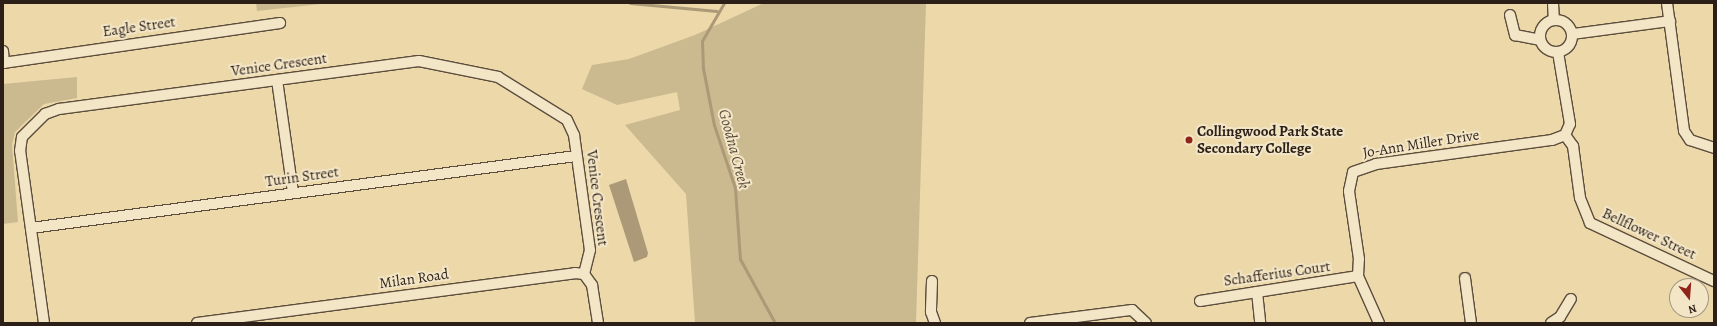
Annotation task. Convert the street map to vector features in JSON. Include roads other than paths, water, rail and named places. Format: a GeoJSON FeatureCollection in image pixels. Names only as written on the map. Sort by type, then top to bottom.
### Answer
{"type":"FeatureCollection","features":[{"type":"Feature","properties":{"kind":"street"},"geometry":{"type":"LineString","coordinates":[[1553,3],[1554,20]]}},
{"type":"Feature","properties":{"kind":"street"},"geometry":{"type":"LineString","coordinates":[[1667,3],[1684,131],[1690,140],[1714,148]]}},
{"type":"Feature","properties":{"kind":"street"},"geometry":{"type":"LineString","coordinates":[[1510,15],[1515,35],[1540,40]]}},
{"type":"Feature","properties":{"kind":"street"},"geometry":{"type":"LineString","coordinates":[[1554,20],[1568,25],[1573,34],[1570,44],[1558,52],[1548,51],[1540,40],[1541,29],[1554,20]]}},
{"type":"Feature","properties":{"kind":"street"},"geometry":{"type":"LineString","coordinates":[[1573,34],[1670,21]]}},
{"type":"Feature","properties":{"kind":"street","name":"Eagle Street"},"geometry":{"type":"LineString","coordinates":[[4,63],[280,23]]}},
{"type":"Feature","properties":{"kind":"street"},"geometry":{"type":"LineString","coordinates":[[3,52],[4,63]]}},
{"type":"Feature","properties":{"kind":"street"},"geometry":{"type":"LineString","coordinates":[[1558,52],[1570,124],[1565,135]]}},
{"type":"Feature","properties":{"kind":"street","name":"Venice Crescent"},"geometry":{"type":"LineString","coordinates":[[44,323],[20,144],[26,131],[45,114],[59,109],[419,61],[498,77],[567,120],[573,130],[590,250],[584,274]]}},
{"type":"Feature","properties":{"kind":"street"},"geometry":{"type":"LineString","coordinates":[[277,80],[292,193]]}},
{"type":"Feature","properties":{"kind":"street","name":"Jo-Ann Miller Drive"},"geometry":{"type":"LineString","coordinates":[[1379,323],[1358,276],[1359,259],[1349,191],[1353,172],[1376,164],[1552,140],[1565,135]]}},
{"type":"Feature","properties":{"kind":"street","name":"Bellflower Street"},"geometry":{"type":"LineString","coordinates":[[1565,135],[1573,146],[1580,198],[1590,222],[1714,281]]}},
{"type":"Feature","properties":{"kind":"street","name":"Turin Street"},"geometry":{"type":"LineString","coordinates":[[31,228],[576,156]]}},
{"type":"Feature","properties":{"kind":"street"},"geometry":{"type":"LineString","coordinates":[[584,274],[592,285],[598,323]]}},
{"type":"Feature","properties":{"kind":"street","name":"Milan Road"},"geometry":{"type":"LineString","coordinates":[[197,323],[584,274]]}},
{"type":"Feature","properties":{"kind":"street","name":"Schafferius Court"},"geometry":{"type":"LineString","coordinates":[[1200,300],[1358,276]]}},
{"type":"Feature","properties":{"kind":"street"},"geometry":{"type":"LineString","coordinates":[[1465,278],[1471,323]]}},
{"type":"Feature","properties":{"kind":"street"},"geometry":{"type":"LineString","coordinates":[[932,282],[931,312],[935,323]]}},
{"type":"Feature","properties":{"kind":"street"},"geometry":{"type":"LineString","coordinates":[[1257,292],[1260,323]]}},
{"type":"Feature","properties":{"kind":"street"},"geometry":{"type":"LineString","coordinates":[[1551,323],[1571,299]]}},
{"type":"Feature","properties":{"kind":"street"},"geometry":{"type":"LineString","coordinates":[[1030,323],[1132,310],[1146,323]]}},
{"type":"Feature","properties":{"kind":"waterway"},"geometry":{"type":"LineString","coordinates":[[630,3],[717,11]]}},
{"type":"Feature","properties":{"kind":"waterway","name":"Goodna Creek"},"geometry":{"type":"LineString","coordinates":[[724,3],[702,41],[703,68],[714,125],[735,188],[740,259],[775,323]]}},
{"type":"Feature","properties":{"kind":"place","name":"Collingwood Park State Secondary College"},"geometry":{"type":"Point","coordinates":[1189,140]}}]}
